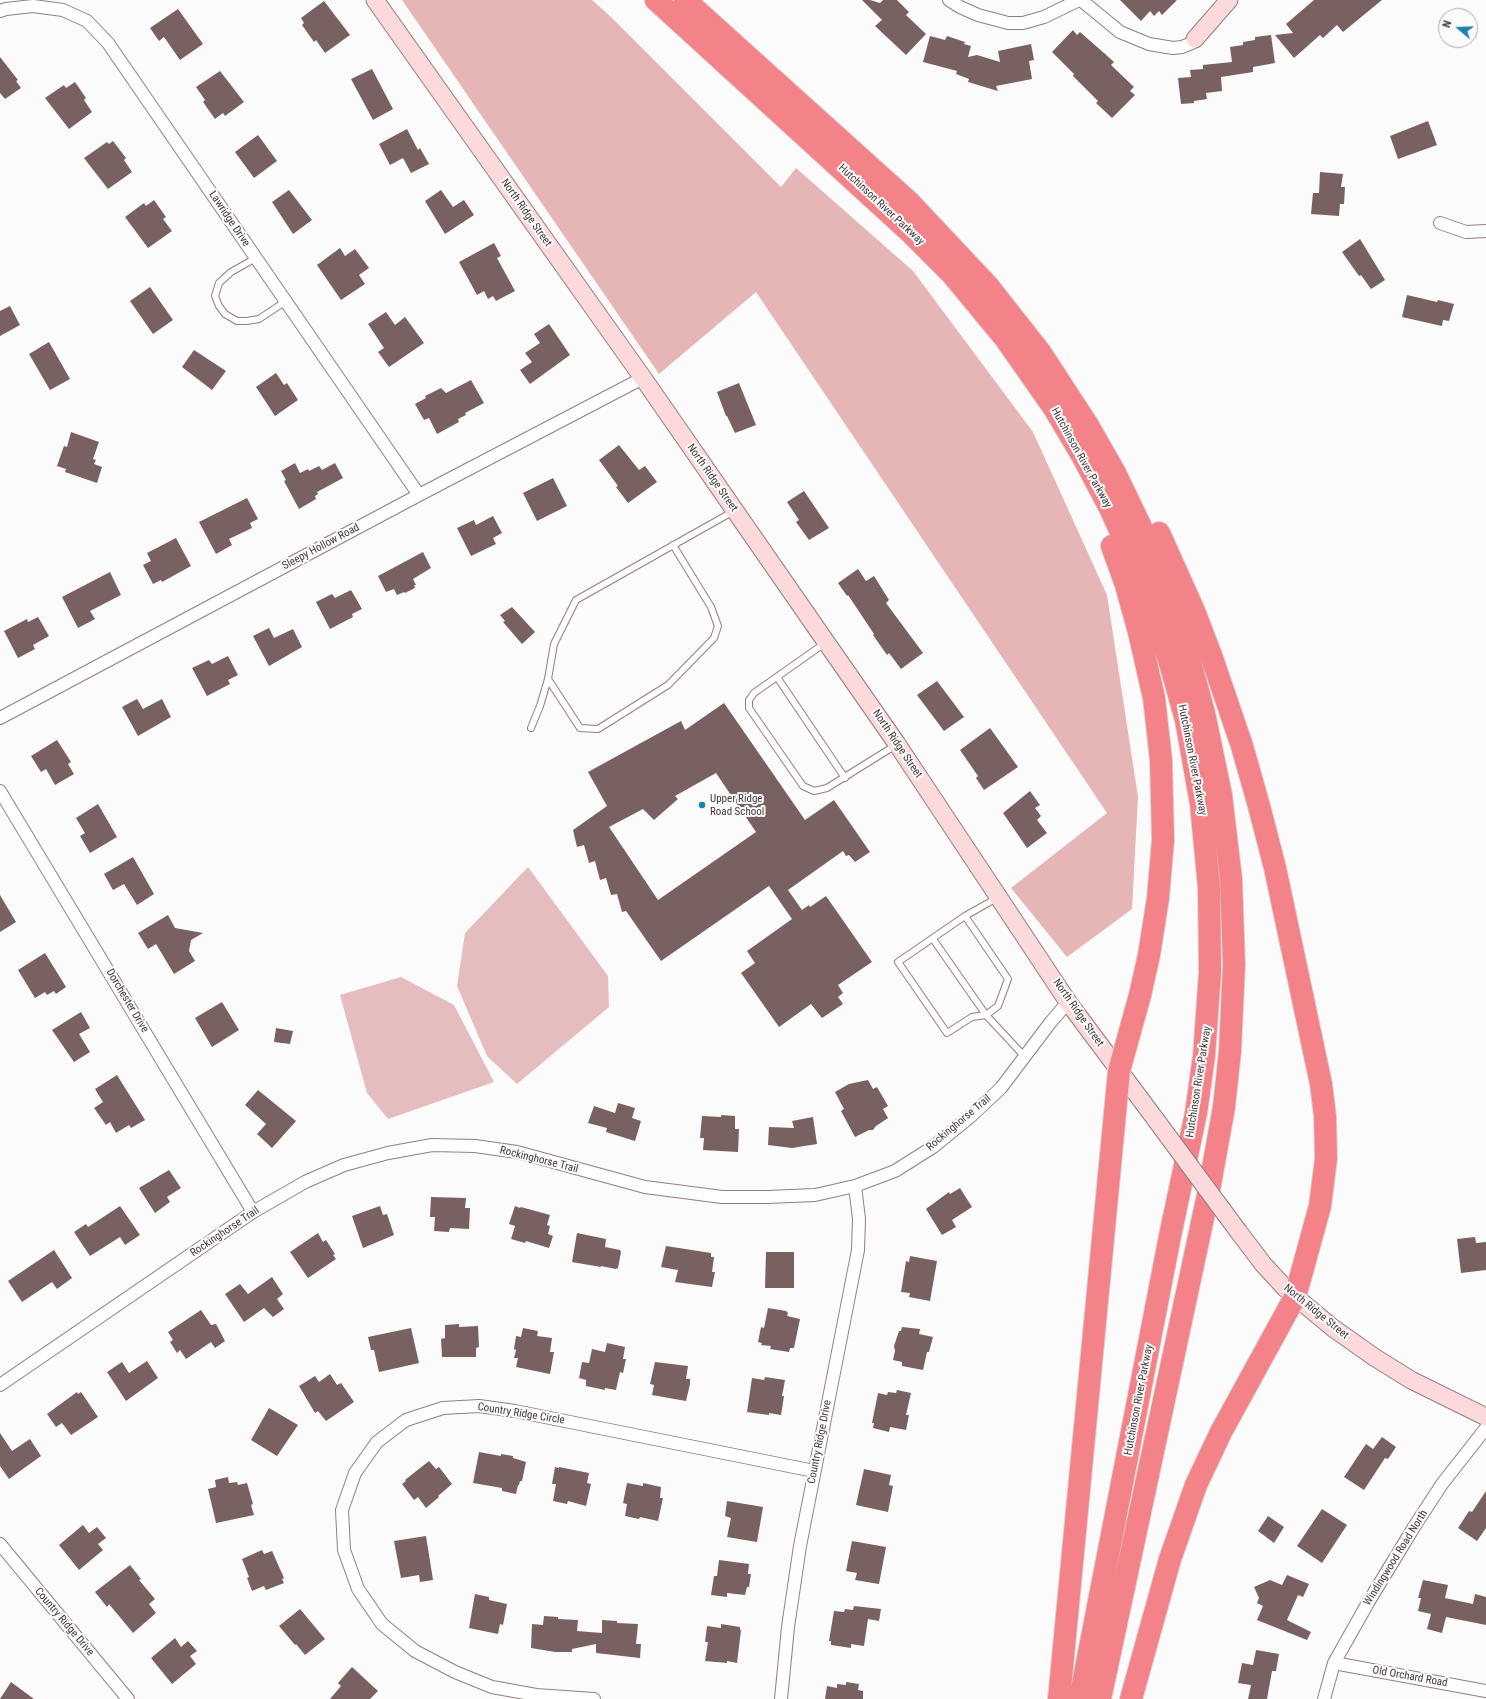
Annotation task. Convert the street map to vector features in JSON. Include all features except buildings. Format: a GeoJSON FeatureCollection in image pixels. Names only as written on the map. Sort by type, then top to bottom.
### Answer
{"type":"FeatureCollection","features":[{"type":"Feature","properties":{"kind":"highway","name":"Hutchinson River Parkway"},"geometry":{"type":"LineString","coordinates":[[656,0],[911,233],[1031,357],[1087,424],[1115,473],[1151,550],[1172,603],[1197,684],[1216,767],[1228,851],[1234,921],[1232,1029],[1224,1107],[1218,1142],[1100,1699]]}},
{"type":"Feature","properties":{"kind":"highway","name":"Hutchinson River Parkway"},"geometry":{"type":"LineString","coordinates":[[686,0],[910,203],[988,286],[1031,357],[1054,408],[1083,457],[1122,533],[1150,604],[1171,666],[1192,747],[1201,804],[1209,888],[1209,1001],[1200,1086],[1080,1699]]}},
{"type":"Feature","properties":{"kind":"highway"},"geometry":{"type":"LineString","coordinates":[[1031,357],[1084,484],[1113,548],[1140,632],[1157,719],[1161,760],[1163,821],[1158,898],[1145,976],[1119,1071],[1059,1699]]}},
{"type":"Feature","properties":{"kind":"highway"},"geometry":{"type":"LineString","coordinates":[[1031,357],[1100,424],[1129,474],[1159,532],[1194,611],[1210,653],[1254,784],[1275,868],[1317,1063],[1325,1116],[1326,1159],[1322,1198],[1295,1297],[1221,1432],[1196,1486],[1170,1559],[1132,1699]]}},
{"type":"Feature","properties":{"kind":"street","name":"North Ridge Street"},"geometry":{"type":"LineString","coordinates":[[375,0],[643,378],[897,744],[1068,1002],[1267,1269],[1295,1297],[1333,1328],[1374,1357],[1411,1380],[1486,1417]]}},
{"type":"Feature","properties":{"kind":"street"},"geometry":{"type":"LineString","coordinates":[[949,0],[978,15],[1008,23],[1023,23],[1044,17],[1080,0],[1120,32],[1149,44],[1173,48],[1182,47],[1192,43],[1229,0]]}},
{"type":"Feature","properties":{"kind":"street","name":"Lawridge Drive"},"geometry":{"type":"LineString","coordinates":[[0,11],[33,6],[63,10],[87,21],[108,43],[419,495]]}},
{"type":"Feature","properties":{"kind":"street"},"geometry":{"type":"LineString","coordinates":[[1440,223],[1466,232],[1486,231]]}},
{"type":"Feature","properties":{"kind":"street","name":"Sleepy Hollow Road"},"geometry":{"type":"LineString","coordinates":[[0,718],[419,495],[643,378]]}},
{"type":"Feature","properties":{"kind":"street","name":"Dorchester Drive"},"geometry":{"type":"LineString","coordinates":[[0,791],[253,1212]]}},
{"type":"Feature","properties":{"kind":"street","name":"Rockinghorse Trail"},"geometry":{"type":"LineString","coordinates":[[0,1385],[253,1212],[305,1182],[344,1165],[388,1153],[432,1145],[476,1146],[517,1152],[645,1187],[722,1197],[814,1195],[855,1186],[895,1171],[934,1147],[971,1116],[1001,1088],[1050,1023],[1068,1002]]}},
{"type":"Feature","properties":{"kind":"street","name":"Country Ridge Drive"},"geometry":{"type":"LineString","coordinates":[[781,1699],[788,1627],[798,1553],[858,1250],[859,1219],[855,1186]]}},
{"type":"Feature","properties":{"kind":"street","name":"Country Ridge Circle"},"geometry":{"type":"LineString","coordinates":[[594,1699],[536,1695],[492,1687],[456,1672],[415,1651],[382,1624],[358,1589],[344,1550],[342,1510],[355,1473],[377,1442],[406,1420],[443,1408],[479,1406],[515,1411],[814,1471]]}},
{"type":"Feature","properties":{"kind":"street","name":"Windingwood Road North"},"geometry":{"type":"LineString","coordinates":[[1324,1699],[1334,1663],[1414,1527],[1442,1484],[1486,1428]]}},
{"type":"Feature","properties":{"kind":"street","name":"Country Ridge Drive"},"geometry":{"type":"LineString","coordinates":[[0,1544],[128,1699]]}},
{"type":"Feature","properties":{"kind":"street","name":"Old Orchard Road"},"geometry":{"type":"LineString","coordinates":[[1334,1663],[1486,1691]]}},
{"type":"Feature","properties":{"kind":"lane"},"geometry":{"type":"LineString","coordinates":[[256,258],[231,272],[219,283],[215,296],[219,306],[226,314],[237,321],[247,321],[259,319],[286,301]]}},
{"type":"Feature","properties":{"kind":"lane"},"geometry":{"type":"LineString","coordinates":[[531,728],[540,706],[548,679],[554,644],[576,600],[735,511]]}},
{"type":"Feature","properties":{"kind":"lane"},"geometry":{"type":"LineString","coordinates":[[548,679],[580,728],[598,728],[668,686],[714,638],[718,626],[711,607],[673,546]]}},
{"type":"Feature","properties":{"kind":"lane"},"geometry":{"type":"LineString","coordinates":[[826,642],[754,693],[749,700],[749,708],[803,786],[814,791],[827,788],[897,744]]}},
{"type":"Feature","properties":{"kind":"lane"},"geometry":{"type":"LineString","coordinates":[[777,677],[845,778]]}},
{"type":"Feature","properties":{"kind":"lane"},"geometry":{"type":"LineString","coordinates":[[965,916],[1008,979],[998,1006],[986,1015],[972,1017],[947,1033],[898,962],[965,916],[999,898]]}},
{"type":"Feature","properties":{"kind":"lane"},"geometry":{"type":"LineString","coordinates":[[933,938],[986,1015],[1025,1057]]}},
{"type":"Feature","properties":{"kind":"shaded area"},"geometry":{"type":"Polygon","coordinates":[[[402,0],[592,0],[611,17],[781,187],[796,168],[913,271],[1033,432],[1107,595],[1138,797],[1132,909],[1067,957],[1011,888],[1107,813],[756,292],[659,374],[402,0]]]}},
{"type":"Feature","properties":{"kind":"shaded area"},"geometry":{"type":"Polygon","coordinates":[[[528,867],[608,976],[609,1007],[517,1084],[487,1056],[457,986],[465,933],[528,867]]]}},
{"type":"Feature","properties":{"kind":"shaded area"},"geometry":{"type":"Polygon","coordinates":[[[401,977],[454,1005],[494,1082],[388,1119],[367,1093],[340,995],[401,977]]]}},
{"type":"Feature","properties":{"kind":"place","name":"Upper Ridge Road School"},"geometry":{"type":"Point","coordinates":[702,805]}}]}
